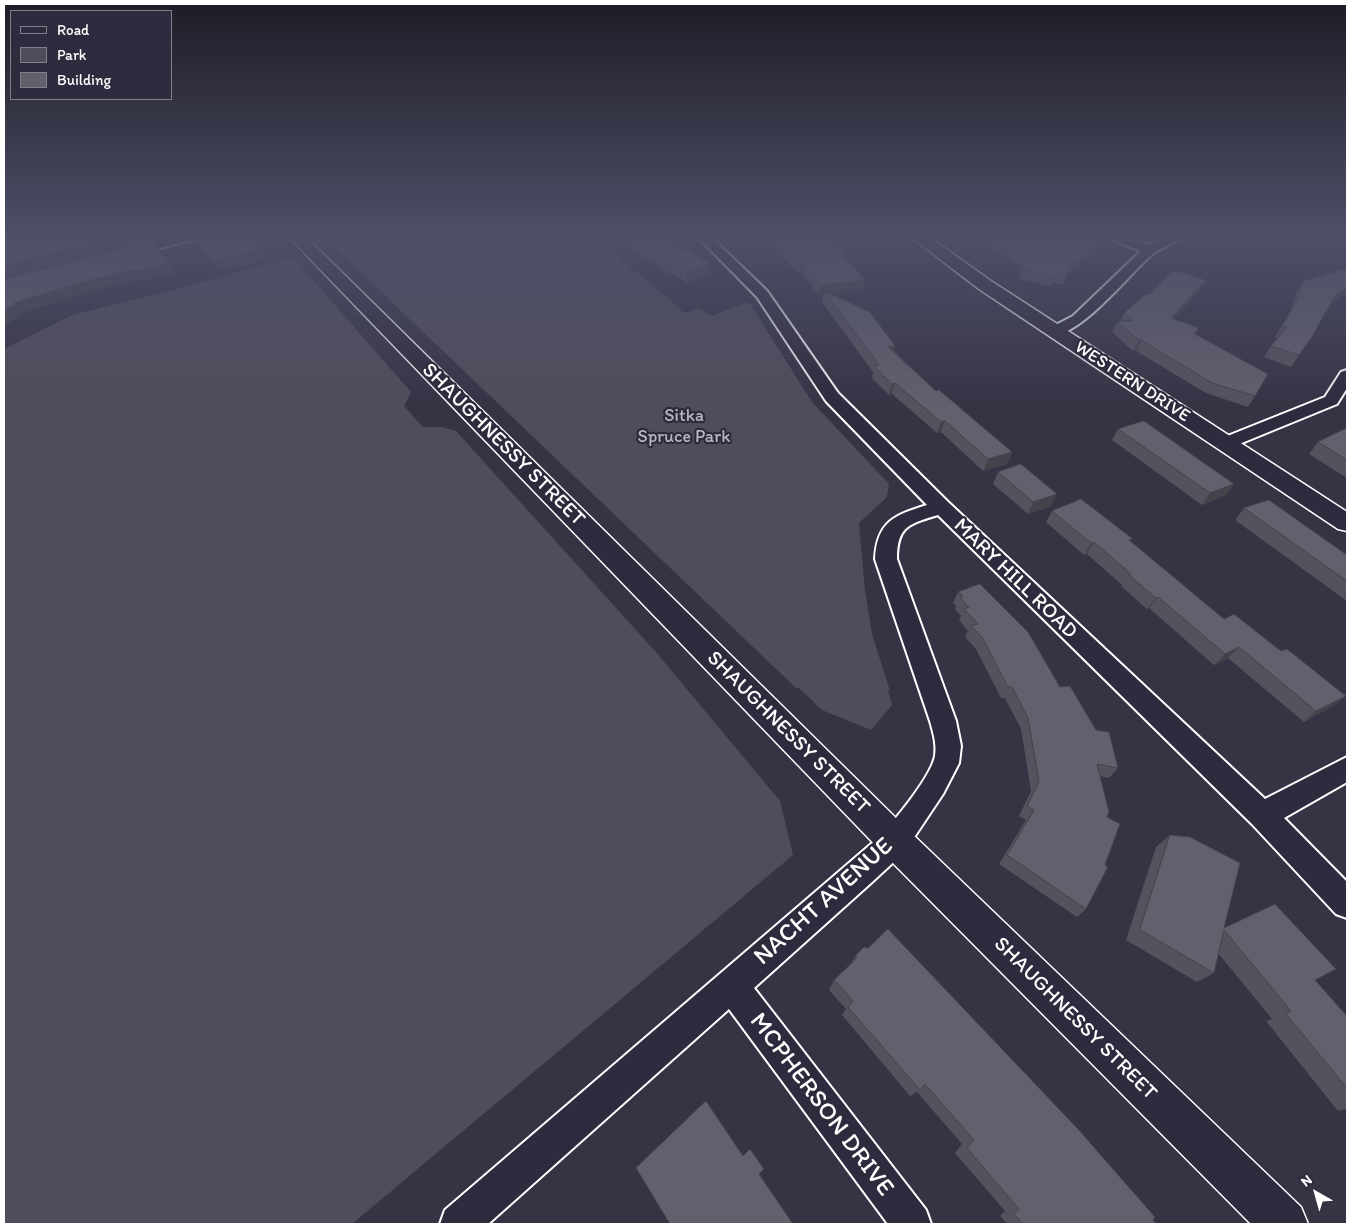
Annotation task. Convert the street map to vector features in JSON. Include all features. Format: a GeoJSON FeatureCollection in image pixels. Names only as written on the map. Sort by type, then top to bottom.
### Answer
{"type":"FeatureCollection","features":[{"type":"Feature","properties":{"kind":"main road","name":"SHAUGHNESSY STREET"},"geometry":{"type":"LineString","coordinates":[[353,294],[895,841],[1284,1224]]}},
{"type":"Feature","properties":{"kind":"main road","name":"WESTERN DRIVE"},"geometry":{"type":"LineString","coordinates":[[999,294],[1347,522]]}},
{"type":"Feature","properties":{"kind":"street","name":"MARY HILL ROAD"},"geometry":{"type":"LineString","coordinates":[[762,294],[832,397],[941,507],[1262,815],[1347,903]]}},
{"type":"Feature","properties":{"kind":"street"},"geometry":{"type":"LineString","coordinates":[[1055,331],[1078,319],[1104,294]]}},
{"type":"Feature","properties":{"kind":"street"},"geometry":{"type":"LineString","coordinates":[[1226,443],[1331,400],[1347,375]]}},
{"type":"Feature","properties":{"kind":"street","name":"NACHT AVENUE"},"geometry":{"type":"LineString","coordinates":[[459,1224],[895,841],[944,768],[948,756],[948,743],[943,721],[886,559],[885,544],[889,532],[897,524],[907,518],[941,507]]}},
{"type":"Feature","properties":{"kind":"street"},"geometry":{"type":"LineString","coordinates":[[1262,815],[1347,769]]}},
{"type":"Feature","properties":{"kind":"street","name":"MCPHERSON DRIVE"},"geometry":{"type":"LineString","coordinates":[[731,985],[912,1224]]}},
{"type":"Feature","properties":{"kind":"green space"},"geometry":{"type":"Polygon","coordinates":[[[157,294],[326,294],[411,392],[404,406],[423,427],[442,427],[456,431],[655,651],[780,801],[793,855],[352,1224],[4,1224],[4,349],[72,315],[157,294]]]}},
{"type":"Feature","properties":{"kind":"green space","name":"Sitka Spruce Park"},"geometry":{"type":"Polygon","coordinates":[[[384,294],[662,294],[684,313],[699,308],[712,316],[747,302],[750,304],[812,402],[889,484],[887,497],[859,523],[865,590],[872,634],[890,691],[888,691],[892,705],[871,730],[822,710],[799,688],[796,688],[384,294]]]}},
{"type":"Feature","properties":{"kind":"building"},"geometry":{"type":"Polygon","coordinates":[[[4,294],[43,294],[14,303],[16,304],[4,310],[4,294]]]}},
{"type":"Feature","properties":{"kind":"building"},"geometry":{"type":"Polygon","coordinates":[[[826,294],[831,294],[870,312],[895,346],[888,347],[936,391],[939,390],[1012,452],[988,459],[945,421],[941,422],[895,383],[892,384],[874,366],[879,365],[826,294]]]}},
{"type":"Feature","properties":{"kind":"building"},"geometry":{"type":"Polygon","coordinates":[[[1146,294],[1193,294],[1171,318],[1199,328],[1193,333],[1268,374],[1255,396],[1212,383],[1139,340],[1117,322],[1133,320],[1124,313],[1146,294]]]}},
{"type":"Feature","properties":{"kind":"building"},"geometry":{"type":"Polygon","coordinates":[[[1299,294],[1338,294],[1334,297],[1313,335],[1299,355],[1271,346],[1287,327],[1282,326],[1299,294]]]}},
{"type":"Feature","properties":{"kind":"building"},"geometry":{"type":"Polygon","coordinates":[[[1144,421],[1234,484],[1210,493],[1118,429],[1144,421]]]}},
{"type":"Feature","properties":{"kind":"building"},"geometry":{"type":"Polygon","coordinates":[[[1347,428],[1347,460],[1318,442],[1347,428]]]}},
{"type":"Feature","properties":{"kind":"building"},"geometry":{"type":"Polygon","coordinates":[[[1021,464],[1057,494],[1033,502],[998,472],[1021,464]]]}},
{"type":"Feature","properties":{"kind":"building"},"geometry":{"type":"Polygon","coordinates":[[[1081,499],[1133,539],[1129,540],[1224,619],[1234,614],[1281,651],[1287,649],[1346,696],[1316,711],[1239,647],[1225,654],[1129,575],[1131,574],[1094,542],[1091,543],[1052,511],[1081,499]]]}},
{"type":"Feature","properties":{"kind":"building"},"geometry":{"type":"Polygon","coordinates":[[[1269,500],[1347,555],[1347,581],[1244,508],[1269,500]]]}},
{"type":"Feature","properties":{"kind":"building"},"geometry":{"type":"Polygon","coordinates":[[[980,584],[1028,632],[1060,687],[1070,686],[1096,730],[1109,732],[1118,768],[1097,764],[1109,812],[1107,817],[1120,824],[1105,865],[1108,867],[1086,909],[1007,855],[1034,810],[1027,806],[1039,781],[1028,718],[1012,687],[1008,687],[982,637],[971,626],[978,624],[964,609],[969,607],[960,598],[963,596],[958,592],[980,584]]]}},
{"type":"Feature","properties":{"kind":"building"},"geometry":{"type":"Polygon","coordinates":[[[1170,835],[1190,837],[1240,863],[1224,928],[1275,904],[1336,969],[1315,980],[1347,1014],[1347,1088],[1286,1014],[1291,1011],[1224,930],[1214,973],[1140,930],[1170,835]]]}},
{"type":"Feature","properties":{"kind":"building"},"geometry":{"type":"Polygon","coordinates":[[[888,929],[1078,1129],[1155,1217],[1153,1220],[1156,1224],[1023,1224],[1014,1214],[1019,1209],[967,1148],[974,1140],[925,1084],[920,1090],[848,1007],[853,1001],[834,980],[856,959],[856,955],[864,947],[868,948],[888,929]]]}},
{"type":"Feature","properties":{"kind":"building"},"geometry":{"type":"Polygon","coordinates":[[[706,1101],[743,1156],[750,1149],[764,1169],[759,1174],[793,1224],[670,1224],[636,1168],[706,1101]]]}}]}
